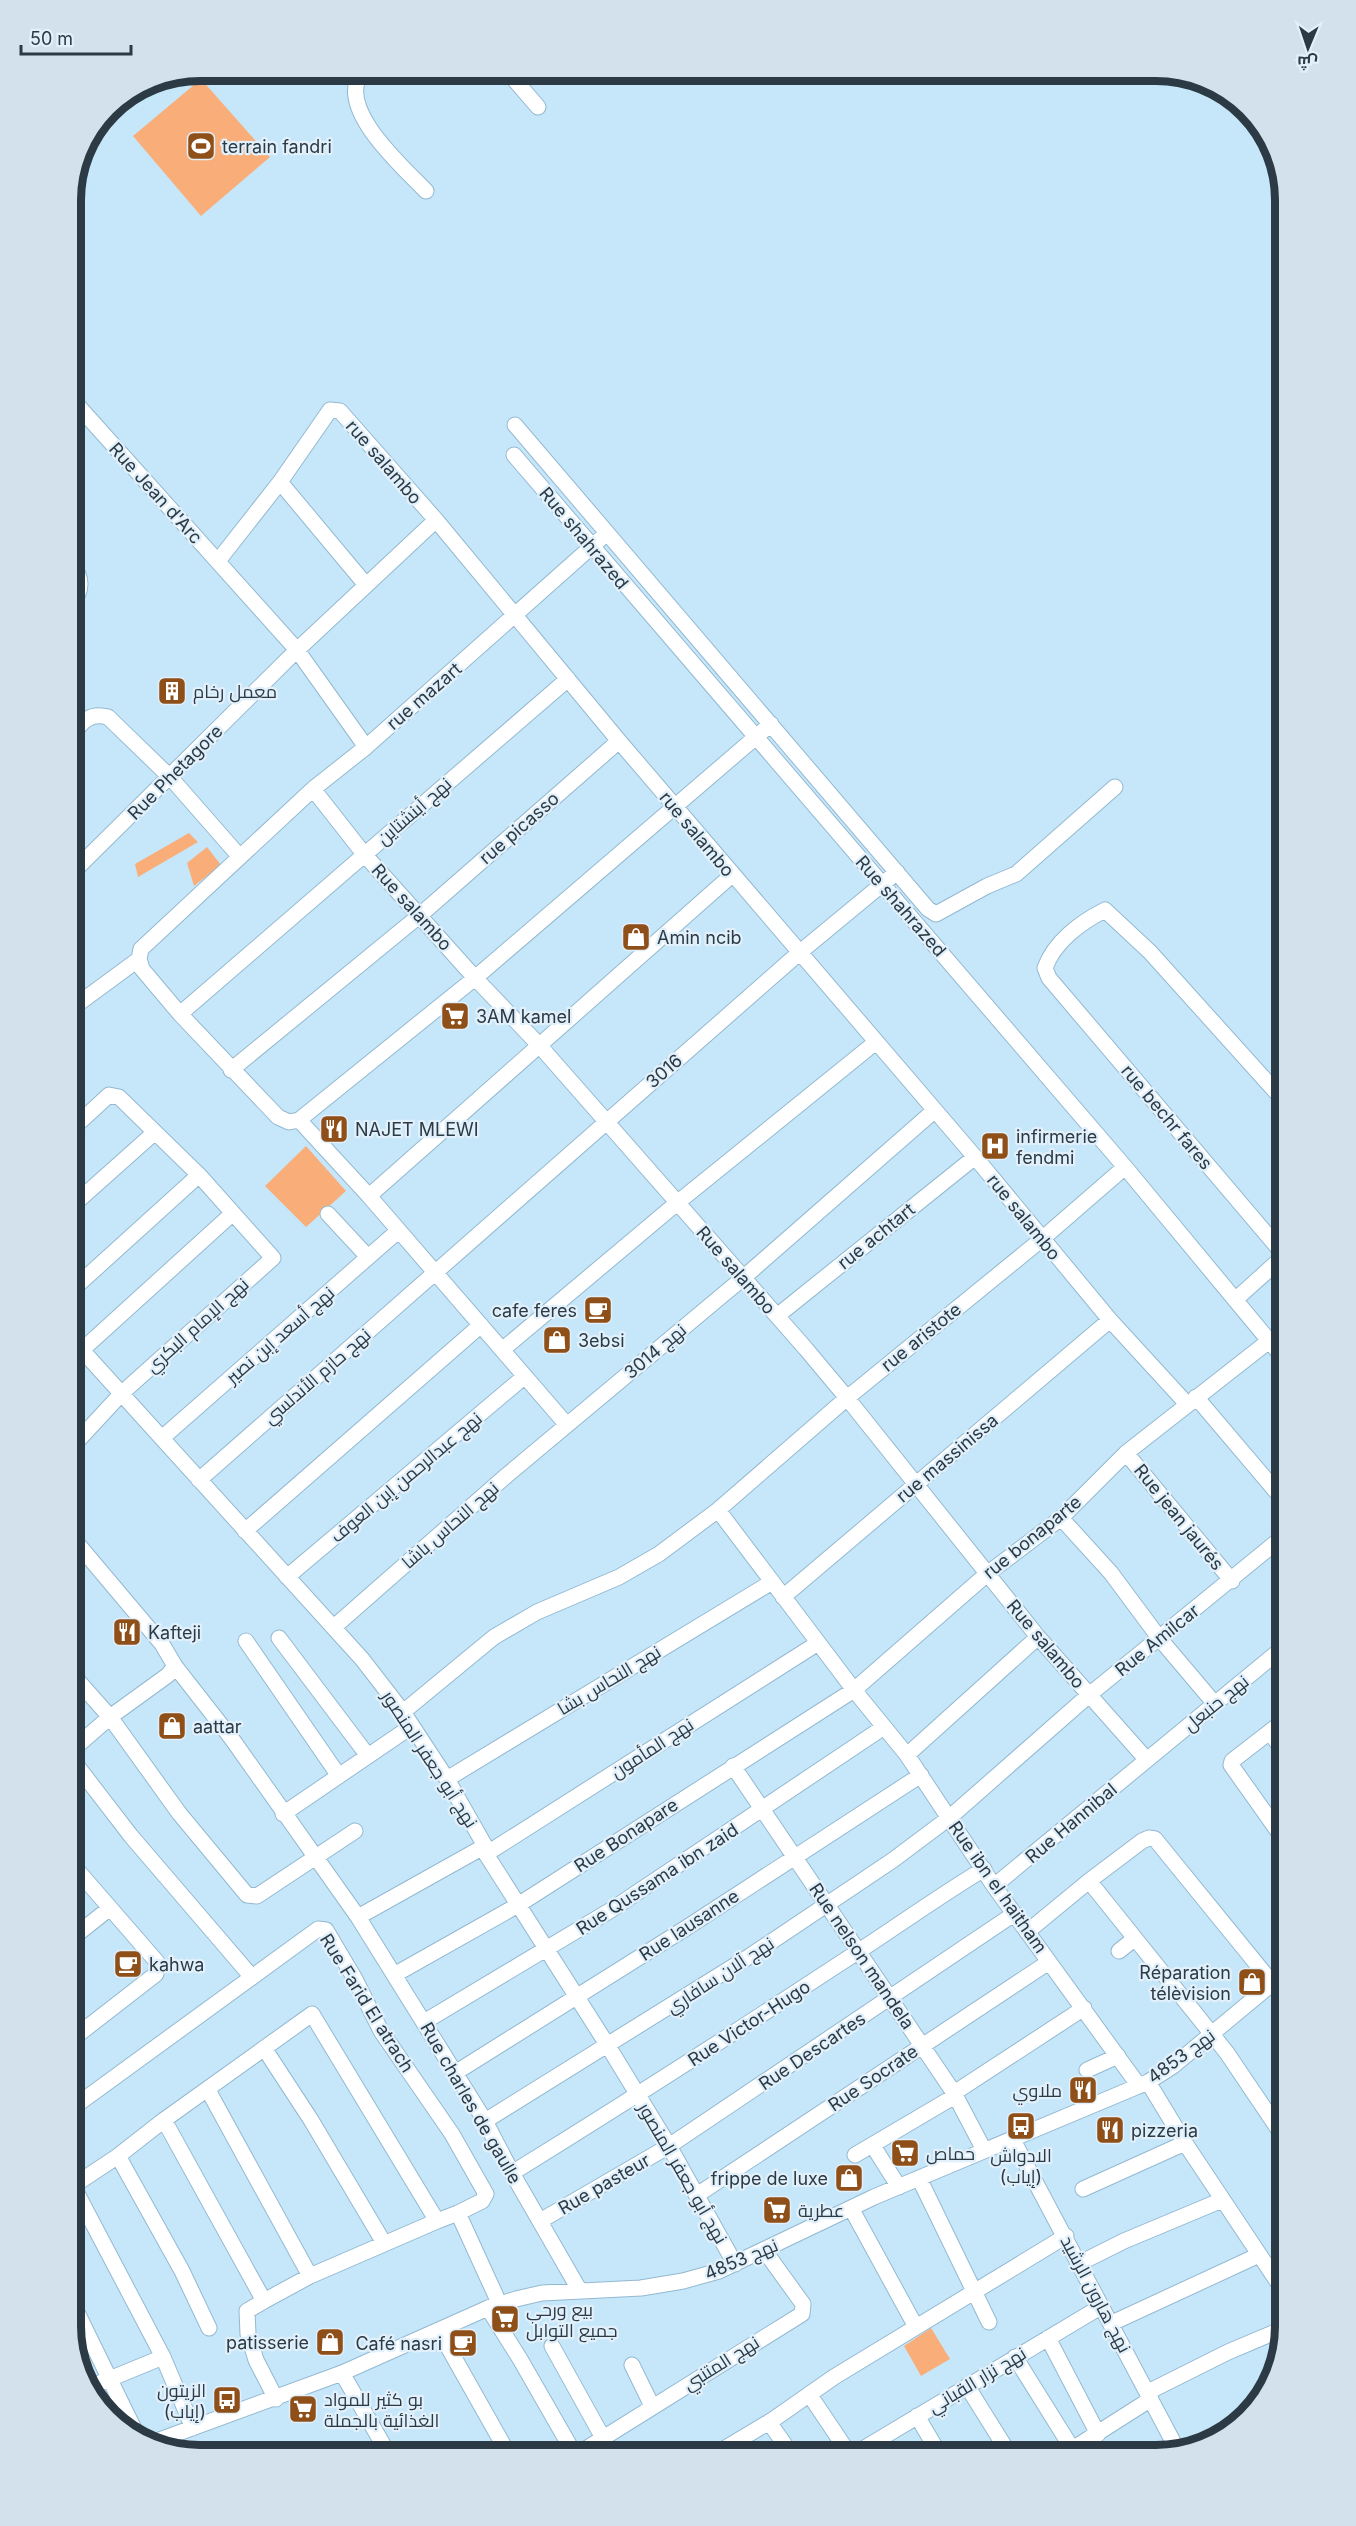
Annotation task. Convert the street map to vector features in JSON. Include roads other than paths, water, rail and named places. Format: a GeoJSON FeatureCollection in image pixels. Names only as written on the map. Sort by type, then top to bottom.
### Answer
{"type":"FeatureCollection","features":[{"type":"Feature","properties":{"kind":"street"},"geometry":{"type":"LineString","coordinates":[[356,81],[354,90],[357,102],[370,127],[384,148],[426,191]]}},
{"type":"Feature","properties":{"kind":"street"},"geometry":{"type":"LineString","coordinates":[[516,81],[538,107]]}},
{"type":"Feature","properties":{"kind":"street","name":"Rue Jean d'Arc"},"geometry":{"type":"LineString","coordinates":[[81,409],[297,650],[366,747]]}},
{"type":"Feature","properties":{"kind":"street","name":"rue salambo"},"geometry":{"type":"LineString","coordinates":[[218,561],[280,482],[330,410],[340,411],[436,520],[674,807],[975,1156],[1110,1320],[1191,1401],[1275,1490]]}},
{"type":"Feature","properties":{"kind":"street"},"geometry":{"type":"LineString","coordinates":[[515,425],[928,909],[936,914],[987,886],[1016,874],[1115,787]]}},
{"type":"Feature","properties":{"kind":"street","name":"Rue shahrazed"},"geometry":{"type":"LineString","coordinates":[[514,455],[1125,1167],[1275,1348]]}},
{"type":"Feature","properties":{"kind":"street"},"geometry":{"type":"LineString","coordinates":[[280,482],[366,585]]}},
{"type":"Feature","properties":{"kind":"street","name":"Rue Phetagore"},"geometry":{"type":"LineString","coordinates":[[81,864],[297,650],[436,520]]}},
{"type":"Feature","properties":{"kind":"street","name":"rue mazart"},"geometry":{"type":"LineString","coordinates":[[81,1002],[139,959],[141,949],[313,789],[366,747],[607,533]]}},
{"type":"Feature","properties":{"kind":"street","name":"نهج أينشتاين"},"geometry":{"type":"LineString","coordinates":[[180,1014],[568,679]]}},
{"type":"Feature","properties":{"kind":"street"},"geometry":{"type":"LineString","coordinates":[[81,724],[96,714],[108,717],[170,777],[240,857]]}},
{"type":"Feature","properties":{"kind":"street"},"geometry":{"type":"LineString","coordinates":[[139,959],[142,969],[231,1070],[278,1117],[289,1122],[298,1120],[475,978],[771,724]]}},
{"type":"Feature","properties":{"kind":"street","name":"rue picasso"},"geometry":{"type":"LineString","coordinates":[[231,1070],[419,916],[619,741]]}},
{"type":"Feature","properties":{"kind":"street","name":"Rue salambo"},"geometry":{"type":"LineString","coordinates":[[313,789],[364,854],[475,978],[539,1045],[605,1123],[777,1316],[847,1398],[1038,1637],[1147,1760]]}},
{"type":"Feature","properties":{"kind":"street","name":"3016"},"geometry":{"type":"LineString","coordinates":[[435,1273],[799,953],[897,872]]}},
{"type":"Feature","properties":{"kind":"street"},"geometry":{"type":"LineString","coordinates":[[369,1196],[732,875]]}},
{"type":"Feature","properties":{"kind":"street","name":"rue bechr fares"},"geometry":{"type":"LineString","coordinates":[[1275,1090],[1150,952],[1105,909],[1091,917],[1056,947],[1045,968],[1049,978],[1275,1243]]}},
{"type":"Feature","properties":{"kind":"street"},"geometry":{"type":"LineString","coordinates":[[502,1350],[677,1203],[876,1042]]}},
{"type":"Feature","properties":{"kind":"street"},"geometry":{"type":"LineString","coordinates":[[81,1121],[109,1095],[113,1095],[199,1175],[233,1213],[81,1350]]}},
{"type":"Feature","properties":{"kind":"street","name":"نهج 3014"},"geometry":{"type":"LineString","coordinates":[[567,1425],[743,1278],[935,1110]]}},
{"type":"Feature","properties":{"kind":"street"},"geometry":{"type":"LineString","coordinates":[[298,1120],[369,1196],[567,1425]]}},
{"type":"Feature","properties":{"kind":"street"},"geometry":{"type":"LineString","coordinates":[[81,1197],[154,1133]]}},
{"type":"Feature","properties":{"kind":"street","name":"rue achtart"},"geometry":{"type":"LineString","coordinates":[[777,1316],[975,1156]]}},
{"type":"Feature","properties":{"kind":"street","name":"rue aristote"},"geometry":{"type":"LineString","coordinates":[[403,1712],[494,1637],[537,1612],[618,1577],[659,1554],[718,1510],[847,1398],[1042,1239],[1125,1167]]}},
{"type":"Feature","properties":{"kind":"street"},"geometry":{"type":"LineString","coordinates":[[81,1282],[199,1175]]}},
{"type":"Feature","properties":{"kind":"street","name":"نهج الإمام البكري"},"geometry":{"type":"LineString","coordinates":[[81,1437],[122,1393],[273,1258],[233,1213]]}},
{"type":"Feature","properties":{"kind":"street"},"geometry":{"type":"LineString","coordinates":[[328,1214],[368,1257]]}},
{"type":"Feature","properties":{"kind":"street","name":"نهج أسعد إبن نصير"},"geometry":{"type":"LineString","coordinates":[[162,1438],[398,1231]]}},
{"type":"Feature","properties":{"kind":"street"},"geometry":{"type":"LineString","coordinates":[[1235,1300],[1275,1264]]}},
{"type":"Feature","properties":{"kind":"street","name":"نهج حازم الأندلسي"},"geometry":{"type":"LineString","coordinates":[[199,1480],[435,1273]]}},
{"type":"Feature","properties":{"kind":"street","name":"rue massinissa"},"geometry":{"type":"LineString","coordinates":[[783,1597],[1110,1320]]}},
{"type":"Feature","properties":{"kind":"street"},"geometry":{"type":"LineString","coordinates":[[244,1531],[481,1325]]}},
{"type":"Feature","properties":{"kind":"street","name":"rue bonaparte"},"geometry":{"type":"LineString","coordinates":[[854,1690],[987,1574],[1061,1518],[1126,1453],[1275,1338]]}},
{"type":"Feature","properties":{"kind":"street","name":"نهج أبو جعفر المنصور"},"geometry":{"type":"LineString","coordinates":[[81,1350],[334,1627],[403,1712],[447,1779],[518,1905],[669,2146],[735,2264]]}},
{"type":"Feature","properties":{"kind":"street","name":"نهج عبدالرحمن إبن العوف"},"geometry":{"type":"LineString","coordinates":[[287,1577],[525,1376]]}},
{"type":"Feature","properties":{"kind":"street","name":"نهج النحاس باشا"},"geometry":{"type":"LineString","coordinates":[[334,1627],[567,1425]]}},
{"type":"Feature","properties":{"kind":"street","name":"Rue jean jaurés"},"geometry":{"type":"LineString","coordinates":[[1126,1453],[1232,1581]]}},
{"type":"Feature","properties":{"kind":"street","name":"Rue ibn el haitham"},"geometry":{"type":"LineString","coordinates":[[718,1510],[854,1690],[907,1755],[1014,1914],[1118,2056],[1144,2084],[1185,2142],[1275,2278]]}},
{"type":"Feature","properties":{"kind":"street"},"geometry":{"type":"LineString","coordinates":[[1061,1518],[1111,1573],[1160,1639],[1215,1704]]}},
{"type":"Feature","properties":{"kind":"street","name":"Rue Amilcar"},"geometry":{"type":"LineString","coordinates":[[949,1818],[1089,1695],[1275,1544]]}},
{"type":"Feature","properties":{"kind":"street","name":"Rue charles de gaulle"},"geometry":{"type":"LineString","coordinates":[[81,1548],[162,1644],[175,1666],[232,1739],[358,1917],[485,2121],[580,2291]]}},
{"type":"Feature","properties":{"kind":"street","name":"نهج النحاس بشا"},"geometry":{"type":"LineString","coordinates":[[447,1779],[772,1582]]}},
{"type":"Feature","properties":{"kind":"street"},"geometry":{"type":"LineString","coordinates":[[907,1755],[1038,1637]]}},
{"type":"Feature","properties":{"kind":"street"},"geometry":{"type":"LineString","coordinates":[[279,1638],[368,1756]]}},
{"type":"Feature","properties":{"kind":"street"},"geometry":{"type":"LineString","coordinates":[[246,1641],[339,1776]]}},
{"type":"Feature","properties":{"kind":"street","name":"نهج المأمون"},"geometry":{"type":"LineString","coordinates":[[358,1917],[485,1850],[818,1643]]}},
{"type":"Feature","properties":{"kind":"street","name":"نهج حنبعل"},"geometry":{"type":"LineString","coordinates":[[1147,1760],[1275,1656]]}},
{"type":"Feature","properties":{"kind":"street"},"geometry":{"type":"LineString","coordinates":[[81,1742],[110,1717],[168,1675],[175,1666]]}},
{"type":"Feature","properties":{"kind":"street"},"geometry":{"type":"LineString","coordinates":[[81,1684],[110,1717],[179,1813],[247,1895],[257,1896],[355,1831]]}},
{"type":"Feature","properties":{"kind":"street","name":"Rue Bonapare"},"geometry":{"type":"LineString","coordinates":[[394,1975],[518,1905],[854,1690]]}},
{"type":"Feature","properties":{"kind":"street"},"geometry":{"type":"LineString","coordinates":[[283,1814],[412,1726]]}},
{"type":"Feature","properties":{"kind":"street","name":"Rue Qussama ibn zaid"},"geometry":{"type":"LineString","coordinates":[[424,2022],[611,1910],[884,1727]]}},
{"type":"Feature","properties":{"kind":"street"},"geometry":{"type":"LineString","coordinates":[[1275,1728],[1232,1761],[1231,1766],[1275,1826]]}},
{"type":"Feature","properties":{"kind":"street"},"geometry":{"type":"LineString","coordinates":[[1270,1732],[1275,1739]]}},
{"type":"Feature","properties":{"kind":"street","name":"Rue Hannibal"},"geometry":{"type":"LineString","coordinates":[[994,1886],[1147,1760]]}},
{"type":"Feature","properties":{"kind":"street","name":"Rue nelson mandela"},"geometry":{"type":"LineString","coordinates":[[733,1766],[922,2045],[954,2094],[984,2150]]}},
{"type":"Feature","properties":{"kind":"street"},"geometry":{"type":"LineString","coordinates":[[81,1772],[131,1836],[251,1976]]}},
{"type":"Feature","properties":{"kind":"street","name":"Rue lausanne"},"geometry":{"type":"LineString","coordinates":[[455,2073],[921,1775]]}},
{"type":"Feature","properties":{"kind":"street","name":"نهج آلان سافاري"},"geometry":{"type":"LineString","coordinates":[[485,2121],[750,1956],[949,1818]]}},
{"type":"Feature","properties":{"kind":"street"},"geometry":{"type":"LineString","coordinates":[[1027,1932],[1142,1841],[1149,1838],[1155,1839],[1275,1976]]}},
{"type":"Feature","properties":{"kind":"street","name":"Rue Victor-Hugo"},"geometry":{"type":"LineString","coordinates":[[512,2173],[638,2095],[859,1952],[933,1900],[984,1869]]}},
{"type":"Feature","properties":{"kind":"street"},"geometry":{"type":"LineString","coordinates":[[81,1875],[157,1962],[158,1968],[156,1974],[81,2032]]}},
{"type":"Feature","properties":{"kind":"street"},"geometry":{"type":"LineString","coordinates":[[81,1882],[85,1879]]}},
{"type":"Feature","properties":{"kind":"street"},"geometry":{"type":"LineString","coordinates":[[1089,1881],[1211,2034],[1275,2124]]}},
{"type":"Feature","properties":{"kind":"street"},"geometry":{"type":"LineString","coordinates":[[81,1930],[110,1908]]}},
{"type":"Feature","properties":{"kind":"street","name":"Rue Descartes"},"geometry":{"type":"LineString","coordinates":[[669,2146],[1014,1914]]}},
{"type":"Feature","properties":{"kind":"street","name":"Rue Farid El atrach"},"geometry":{"type":"LineString","coordinates":[[81,2101],[318,1929],[326,1930],[355,1979],[381,2031],[453,2134],[486,2193],[482,2201],[459,2213]]}},
{"type":"Feature","properties":{"kind":"street"},"geometry":{"type":"LineString","coordinates":[[1119,1951],[1134,1939]]}},
{"type":"Feature","properties":{"kind":"street","name":"Rue Socrate"},"geometry":{"type":"LineString","coordinates":[[697,2195],[1049,1962]]}},
{"type":"Feature","properties":{"kind":"street","name":"نهج 4853"},"geometry":{"type":"LineString","coordinates":[[162,2439],[342,2373],[494,2306],[530,2295],[641,2288],[683,2281],[735,2264],[919,2178],[1144,2084],[1173,2066],[1275,1986]]}},
{"type":"Feature","properties":{"kind":"street"},"geometry":{"type":"LineString","coordinates":[[855,2155],[873,2146],[1084,2008]]}},
{"type":"Feature","properties":{"kind":"street"},"geometry":{"type":"LineString","coordinates":[[81,2179],[118,2156],[164,2120],[312,2014],[437,2221]]}},
{"type":"Feature","properties":{"kind":"street"},"geometry":{"type":"LineString","coordinates":[[264,2048],[311,2120],[384,2243]]}},
{"type":"Feature","properties":{"kind":"street"},"geometry":{"type":"LineString","coordinates":[[1087,2070],[1118,2056]]}},
{"type":"Feature","properties":{"kind":"street"},"geometry":{"type":"LineString","coordinates":[[208,2090],[310,2276]]}},
{"type":"Feature","properties":{"kind":"street"},"geometry":{"type":"LineString","coordinates":[[164,2120],[264,2301]]}},
{"type":"Feature","properties":{"kind":"street","name":"نهج هارون الرشيد"},"geometry":{"type":"LineString","coordinates":[[1012,2138],[1174,2444]]}},
{"type":"Feature","properties":{"kind":"street"},"geometry":{"type":"LineString","coordinates":[[1083,2189],[1185,2142]]}},
{"type":"Feature","properties":{"kind":"street","name":"Rue pasteur"},"geometry":{"type":"LineString","coordinates":[[540,2222],[669,2146]]}},
{"type":"Feature","properties":{"kind":"street"},"geometry":{"type":"LineString","coordinates":[[873,2146],[899,2187]]}},
{"type":"Feature","properties":{"kind":"street"},"geometry":{"type":"LineString","coordinates":[[118,2156],[182,2271],[209,2328]]}},
{"type":"Feature","properties":{"kind":"street"},"geometry":{"type":"LineString","coordinates":[[919,2178],[989,2322]]}},
{"type":"Feature","properties":{"kind":"street"},"geometry":{"type":"LineString","coordinates":[[1080,2263],[1124,2241],[1222,2200]]}},
{"type":"Feature","properties":{"kind":"street"},"geometry":{"type":"LineString","coordinates":[[81,2201],[163,2357],[193,2428]]}},
{"type":"Feature","properties":{"kind":"street"},"geometry":{"type":"LineString","coordinates":[[851,2208],[916,2327]]}},
{"type":"Feature","properties":{"kind":"street"},"geometry":{"type":"LineString","coordinates":[[276,2398],[256,2360],[248,2334],[247,2311],[310,2276],[459,2213],[494,2306],[520,2358],[570,2445]]}},
{"type":"Feature","properties":{"kind":"street"},"geometry":{"type":"LineString","coordinates":[[731,2445],[916,2327],[1066,2236]]}},
{"type":"Feature","properties":{"kind":"street","name":"نهج المتنبي"},"geometry":{"type":"LineString","coordinates":[[592,2445],[802,2314],[802,2304],[764,2250]]}},
{"type":"Feature","properties":{"kind":"street"},"geometry":{"type":"LineString","coordinates":[[1112,2323],[1259,2255]]}},
{"type":"Feature","properties":{"kind":"street","name":"نهج نزار القباني"},"geometry":{"type":"LineString","coordinates":[[868,2445],[1102,2306]]}},
{"type":"Feature","properties":{"kind":"street"},"geometry":{"type":"LineString","coordinates":[[81,2321],[131,2423]]}},
{"type":"Feature","properties":{"kind":"street"},"geometry":{"type":"LineString","coordinates":[[439,2331],[503,2445]]}},
{"type":"Feature","properties":{"kind":"street"},"geometry":{"type":"LineString","coordinates":[[1081,2445],[1150,2395],[1228,2352],[1275,2332]]}},
{"type":"Feature","properties":{"kind":"street"},"geometry":{"type":"LineString","coordinates":[[1048,2338],[1098,2434]]}},
{"type":"Feature","properties":{"kind":"street"},"geometry":{"type":"LineString","coordinates":[[552,2346],[603,2438]]}},
{"type":"Feature","properties":{"kind":"street"},"geometry":{"type":"LineString","coordinates":[[97,2385],[163,2357]]}},
{"type":"Feature","properties":{"kind":"street"},"geometry":{"type":"LineString","coordinates":[[1016,2357],[1064,2445]]}},
{"type":"Feature","properties":{"kind":"street"},"geometry":{"type":"LineString","coordinates":[[632,2365],[652,2406]]}},
{"type":"Feature","properties":{"kind":"street"},"geometry":{"type":"LineString","coordinates":[[342,2373],[383,2445]]}},
{"type":"Feature","properties":{"kind":"street"},"geometry":{"type":"LineString","coordinates":[[967,2386],[1003,2445]]}},
{"type":"Feature","properties":{"kind":"street"},"geometry":{"type":"LineString","coordinates":[[809,2394],[844,2445]]}},
{"type":"Feature","properties":{"kind":"street"},"geometry":{"type":"LineString","coordinates":[[917,2416],[934,2445]]}},
{"type":"Feature","properties":{"kind":"street"},"geometry":{"type":"LineString","coordinates":[[769,2422],[785,2445]]}},
{"type":"Feature","properties":{"kind":"place","name":"terrain fandri"},"geometry":{"type":"Point","coordinates":[201,146]}},
{"type":"Feature","properties":{"kind":"place","name":"معمل رخام"},"geometry":{"type":"Point","coordinates":[172,691]}},
{"type":"Feature","properties":{"kind":"place","name":"Amin ncib"},"geometry":{"type":"Point","coordinates":[636,937]}},
{"type":"Feature","properties":{"kind":"place","name":"3AM kamel"},"geometry":{"type":"Point","coordinates":[455,1016]}},
{"type":"Feature","properties":{"kind":"place","name":"NAJET MLEWI"},"geometry":{"type":"Point","coordinates":[334,1129]}},
{"type":"Feature","properties":{"kind":"place","name":"infirmerie fendmi"},"geometry":{"type":"Point","coordinates":[995,1146]}},
{"type":"Feature","properties":{"kind":"place","name":"cafe feres"},"geometry":{"type":"Point","coordinates":[598,1310]}},
{"type":"Feature","properties":{"kind":"place","name":"3ebsi"},"geometry":{"type":"Point","coordinates":[557,1340]}},
{"type":"Feature","properties":{"kind":"place","name":"Kafteji"},"geometry":{"type":"Point","coordinates":[127,1632]}},
{"type":"Feature","properties":{"kind":"place","name":"aattar"},"geometry":{"type":"Point","coordinates":[172,1726]}},
{"type":"Feature","properties":{"kind":"place","name":"kahwa"},"geometry":{"type":"Point","coordinates":[128,1964]}},
{"type":"Feature","properties":{"kind":"place","name":"Réparation télèvision"},"geometry":{"type":"Point","coordinates":[1252,1982]}},
{"type":"Feature","properties":{"kind":"place","name":"ملاوي"},"geometry":{"type":"Point","coordinates":[1083,2090]}},
{"type":"Feature","properties":{"kind":"place","name":"الادواش (إياب)"},"geometry":{"type":"Point","coordinates":[1021,2126]}},
{"type":"Feature","properties":{"kind":"place","name":"pizzeria"},"geometry":{"type":"Point","coordinates":[1110,2130]}},
{"type":"Feature","properties":{"kind":"place","name":"حماص"},"geometry":{"type":"Point","coordinates":[905,2153]}},
{"type":"Feature","properties":{"kind":"place","name":"frippe de luxe"},"geometry":{"type":"Point","coordinates":[849,2178]}},
{"type":"Feature","properties":{"kind":"place","name":"عطرية"},"geometry":{"type":"Point","coordinates":[777,2210]}},
{"type":"Feature","properties":{"kind":"place","name":"بيع ورحي جميع التوابل"},"geometry":{"type":"Point","coordinates":[505,2319]}},
{"type":"Feature","properties":{"kind":"place","name":"patisserie"},"geometry":{"type":"Point","coordinates":[330,2342]}},
{"type":"Feature","properties":{"kind":"place","name":"Café nasri"},"geometry":{"type":"Point","coordinates":[463,2343]}},
{"type":"Feature","properties":{"kind":"place","name":"الزيتون (إياب)"},"geometry":{"type":"Point","coordinates":[227,2400]}},
{"type":"Feature","properties":{"kind":"place","name":"بو كثير للمواد الغذائية بالجملة"},"geometry":{"type":"Point","coordinates":[303,2409]}}]}
